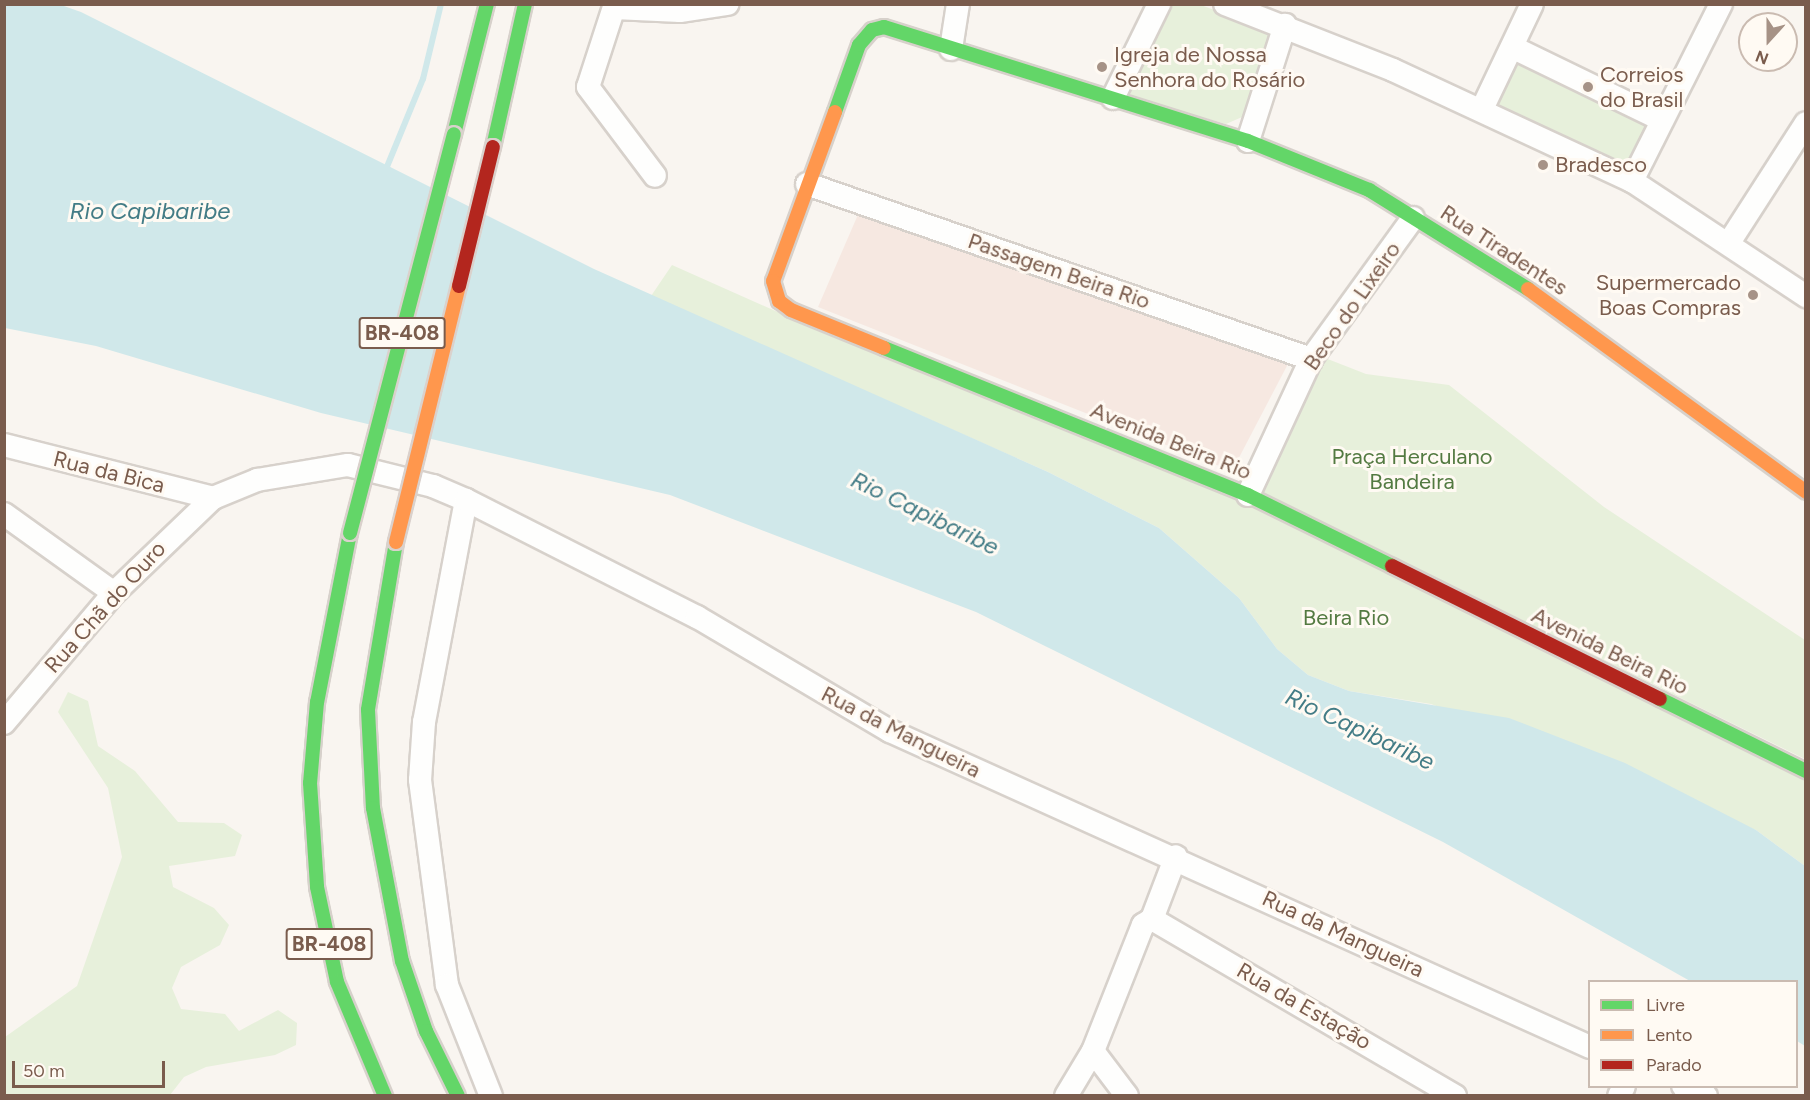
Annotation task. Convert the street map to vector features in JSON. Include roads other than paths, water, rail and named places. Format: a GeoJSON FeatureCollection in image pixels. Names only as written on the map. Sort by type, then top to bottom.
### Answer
{"type":"FeatureCollection","features":[{"type":"Feature","properties":{"kind":"main road","name":"BR-408"},"geometry":{"type":"LineString","coordinates":[[385,1095],[337,982],[317,887],[310,783],[317,702],[350,533],[487,4]]}},
{"type":"Feature","properties":{"kind":"main road","name":"BR-408"},"geometry":{"type":"LineString","coordinates":[[458,1095],[426,1031],[402,961],[373,808],[368,710],[396,542],[493,147],[525,4]]}},
{"type":"Feature","properties":{"kind":"main road","name":"Rua Tiradentes"},"geometry":{"type":"LineString","coordinates":[[878,28],[1248,141],[1370,190],[1540,297],[1806,492]]}},
{"type":"Feature","properties":{"kind":"main road","name":"Avenida Beira Rio"},"geometry":{"type":"LineString","coordinates":[[878,28],[859,45],[773,281],[784,306],[1248,495],[1806,771]]}},
{"type":"Feature","properties":{"kind":"street"},"geometry":{"type":"LineString","coordinates":[[655,176],[588,87],[614,6],[680,11],[727,4]]}},
{"type":"Feature","properties":{"kind":"street"},"geometry":{"type":"LineString","coordinates":[[951,49],[958,4]]}},
{"type":"Feature","properties":{"kind":"street"},"geometry":{"type":"LineString","coordinates":[[1113,98],[1159,4]]}},
{"type":"Feature","properties":{"kind":"street"},"geometry":{"type":"LineString","coordinates":[[1225,4],[1284,25],[1482,109],[1632,181],[1730,241],[1806,296]]}},
{"type":"Feature","properties":{"kind":"street"},"geometry":{"type":"LineString","coordinates":[[1482,109],[1514,48],[1532,4]]}},
{"type":"Feature","properties":{"kind":"street"},"geometry":{"type":"LineString","coordinates":[[1632,181],[1660,120],[1721,4]]}},
{"type":"Feature","properties":{"kind":"street"},"geometry":{"type":"LineString","coordinates":[[1248,141],[1284,25]]}},
{"type":"Feature","properties":{"kind":"street"},"geometry":{"type":"LineString","coordinates":[[1514,48],[1660,120]]}},
{"type":"Feature","properties":{"kind":"street"},"geometry":{"type":"LineString","coordinates":[[1730,241],[1806,123]]}},
{"type":"Feature","properties":{"kind":"street","name":"Passagem Beira Rio"},"geometry":{"type":"LineString","coordinates":[[807,184],[1311,358]]}},
{"type":"Feature","properties":{"kind":"street","name":"Beco do Lixeiro"},"geometry":{"type":"LineString","coordinates":[[1248,495],[1311,358],[1413,218]]}},
{"type":"Feature","properties":{"kind":"street","name":"Rua da Bica"},"geometry":{"type":"LineString","coordinates":[[4,446],[213,498]]}},
{"type":"Feature","properties":{"kind":"street","name":"Rua da Mangueira"},"geometry":{"type":"LineString","coordinates":[[213,498],[257,480],[348,465],[433,486],[466,500],[697,617],[890,731],[1176,856],[1588,1046]]}},
{"type":"Feature","properties":{"kind":"street","name":"Rua Chã do Ouro"},"geometry":{"type":"LineString","coordinates":[[4,723],[114,593],[213,498]]}},
{"type":"Feature","properties":{"kind":"street"},"geometry":{"type":"LineString","coordinates":[[466,500],[424,722],[420,780],[447,985],[491,1095]]}},
{"type":"Feature","properties":{"kind":"street"},"geometry":{"type":"LineString","coordinates":[[4,514],[114,593]]}},
{"type":"Feature","properties":{"kind":"street"},"geometry":{"type":"LineString","coordinates":[[1066,1095],[1093,1051],[1143,925],[1152,919],[1176,856]]}},
{"type":"Feature","properties":{"kind":"street","name":"Rua da Estação"},"geometry":{"type":"LineString","coordinates":[[1152,919],[1455,1095]]}},
{"type":"Feature","properties":{"kind":"street"},"geometry":{"type":"LineString","coordinates":[[1093,1051],[1127,1095]]}},
{"type":"Feature","properties":{"kind":"street"},"geometry":{"type":"LineString","coordinates":[[1688,1088],[1706,1095]]}},
{"type":"Feature","properties":{"kind":"water","name":"Rio Capibaribe"},"geometry":{"type":"Polygon","coordinates":[[[4,5],[61,5],[81,12],[594,269],[1048,472],[1159,528],[1239,598],[1277,649],[1308,675],[1349,691],[1509,718],[1625,763],[1756,830],[1805,866],[1805,1046],[1798,1042],[1798,980],[1688,980],[1443,842],[976,612],[670,495],[321,413],[96,346],[5,328],[4,5]]]}},
{"type":"Feature","properties":{"kind":"waterway"},"geometry":{"type":"LineString","coordinates":[[384,174],[423,79],[441,4]]}},
{"type":"Feature","properties":{"kind":"place","name":"Igreja de Nossa Senhora do Rosário"},"geometry":{"type":"Point","coordinates":[1102,67]}},
{"type":"Feature","properties":{"kind":"place","name":"Correios do Brasil"},"geometry":{"type":"Point","coordinates":[1588,87]}},
{"type":"Feature","properties":{"kind":"place","name":"Bradesco"},"geometry":{"type":"Point","coordinates":[1543,165]}},
{"type":"Feature","properties":{"kind":"place","name":"Supermercado Boas Compras"},"geometry":{"type":"Point","coordinates":[1753,295]}},
{"type":"Feature","properties":{"kind":"park label","name":"Praça Herculano Bandeira"},"geometry":{"type":"Point","coordinates":[1412,468]}},
{"type":"Feature","properties":{"kind":"park label","name":"Beira Rio"},"geometry":{"type":"Point","coordinates":[1346,618]}}]}
